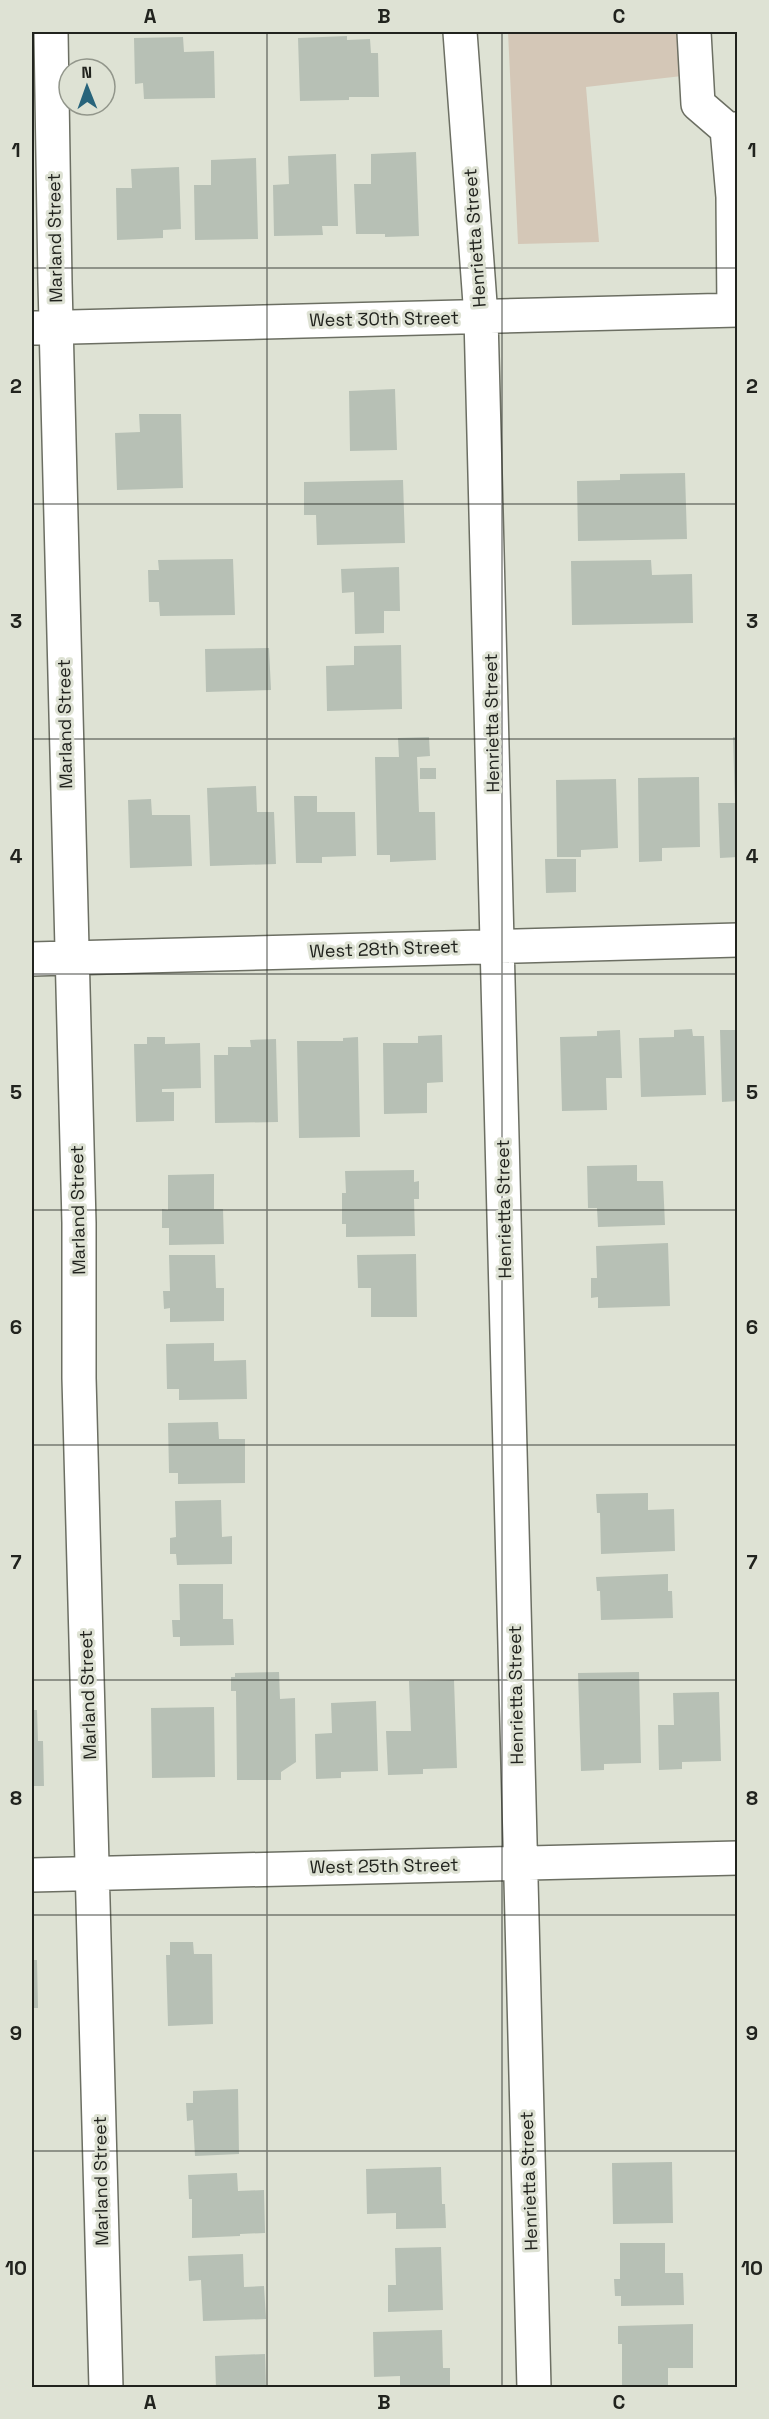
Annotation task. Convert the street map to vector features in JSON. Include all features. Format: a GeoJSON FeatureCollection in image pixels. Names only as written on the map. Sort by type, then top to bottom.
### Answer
{"type":"FeatureCollection","features":[{"type":"Feature","properties":{"kind":"street","name":"Marland Street"},"geometry":{"type":"LineString","coordinates":[[51,32],[44,328],[71,958],[79,1222],[79,1378],[106,2388]]}},
{"type":"Feature","properties":{"kind":"street","name":"Henrietta Street"},"geometry":{"type":"LineString","coordinates":[[460,32],[482,317],[534,2388]]}},
{"type":"Feature","properties":{"kind":"street"},"geometry":{"type":"LineString","coordinates":[[694,32],[698,104],[733,129],[736,310]]}},
{"type":"Feature","properties":{"kind":"street","name":"West 30th Street"},"geometry":{"type":"LineString","coordinates":[[44,328],[736,310]]}},
{"type":"Feature","properties":{"kind":"street","name":"West 28th Street"},"geometry":{"type":"LineString","coordinates":[[32,958],[738,940]]}},
{"type":"Feature","properties":{"kind":"street","name":"West 25th Street"},"geometry":{"type":"LineString","coordinates":[[32,1875],[738,1858]]}},
{"type":"Feature","properties":{"kind":"shaded area"},"geometry":{"type":"Polygon","coordinates":[[[508,32],[694,32],[682,76],[586,87],[599,242],[518,244],[508,32]]]}},
{"type":"Feature","properties":{"kind":"building"},"geometry":{"type":"Polygon","coordinates":[[[347,36],[347,40],[370,39],[371,53],[378,53],[379,97],[300,101],[298,38],[347,36]]]}},
{"type":"Feature","properties":{"kind":"building"},"geometry":{"type":"Polygon","coordinates":[[[183,37],[184,52],[214,51],[215,98],[144,99],[143,83],[135,84],[134,38],[183,37]]]}},
{"type":"Feature","properties":{"kind":"building"},"geometry":{"type":"Polygon","coordinates":[[[416,152],[419,236],[385,237],[385,234],[356,234],[354,184],[371,184],[371,154],[416,152]]]}},
{"type":"Feature","properties":{"kind":"building"},"geometry":{"type":"Polygon","coordinates":[[[336,154],[338,226],[322,226],[323,235],[274,236],[273,185],[289,184],[288,156],[336,154]]]}},
{"type":"Feature","properties":{"kind":"building"},"geometry":{"type":"Polygon","coordinates":[[[256,158],[258,239],[195,240],[194,185],[211,185],[211,160],[256,158]]]}},
{"type":"Feature","properties":{"kind":"building"},"geometry":{"type":"Polygon","coordinates":[[[179,167],[181,229],[163,230],[163,238],[117,240],[116,188],[132,188],[131,169],[179,167]]]}},
{"type":"Feature","properties":{"kind":"building"},"geometry":{"type":"Polygon","coordinates":[[[395,389],[397,450],[350,451],[349,391],[395,389]]]}},
{"type":"Feature","properties":{"kind":"building"},"geometry":{"type":"Polygon","coordinates":[[[139,414],[181,414],[183,488],[117,490],[115,433],[140,432],[139,414]]]}},
{"type":"Feature","properties":{"kind":"building"},"geometry":{"type":"Polygon","coordinates":[[[685,473],[687,539],[578,541],[577,481],[620,480],[620,474],[685,473]]]}},
{"type":"Feature","properties":{"kind":"building"},"geometry":{"type":"Polygon","coordinates":[[[403,480],[405,543],[317,545],[316,515],[304,515],[304,482],[403,480]]]}},
{"type":"Feature","properties":{"kind":"building"},"geometry":{"type":"Polygon","coordinates":[[[233,559],[235,615],[160,616],[159,602],[149,602],[148,570],[159,570],[158,560],[233,559]]]}},
{"type":"Feature","properties":{"kind":"building"},"geometry":{"type":"Polygon","coordinates":[[[651,560],[652,575],[692,574],[693,623],[572,625],[571,561],[651,560]]]}},
{"type":"Feature","properties":{"kind":"building"},"geometry":{"type":"Polygon","coordinates":[[[399,567],[400,611],[384,611],[384,633],[355,634],[354,592],[342,593],[341,569],[399,567]]]}},
{"type":"Feature","properties":{"kind":"building"},"geometry":{"type":"Polygon","coordinates":[[[401,645],[402,709],[327,711],[326,666],[354,665],[354,646],[401,645]]]}},
{"type":"Feature","properties":{"kind":"building"},"geometry":{"type":"Polygon","coordinates":[[[269,648],[271,690],[206,692],[205,649],[269,648]]]}},
{"type":"Feature","properties":{"kind":"building"},"geometry":{"type":"Polygon","coordinates":[[[429,737],[430,756],[417,757],[419,812],[435,812],[436,860],[390,862],[390,855],[377,855],[375,757],[399,757],[398,738],[429,737]]]}},
{"type":"Feature","properties":{"kind":"building"},"geometry":{"type":"Polygon","coordinates":[[[733,737],[738,737],[738,857],[720,858],[718,803],[735,803],[733,737]]]}},
{"type":"Feature","properties":{"kind":"building"},"geometry":{"type":"Polygon","coordinates":[[[420,768],[436,768],[436,779],[420,779],[420,768]]]}},
{"type":"Feature","properties":{"kind":"building"},"geometry":{"type":"Polygon","coordinates":[[[699,777],[700,847],[662,848],[662,861],[639,862],[638,778],[699,777]]]}},
{"type":"Feature","properties":{"kind":"building"},"geometry":{"type":"Polygon","coordinates":[[[616,779],[618,848],[581,850],[581,857],[557,857],[556,780],[616,779]]]}},
{"type":"Feature","properties":{"kind":"building"},"geometry":{"type":"Polygon","coordinates":[[[256,786],[257,812],[274,812],[276,864],[210,866],[207,788],[256,786]]]}},
{"type":"Feature","properties":{"kind":"building"},"geometry":{"type":"Polygon","coordinates":[[[294,796],[317,796],[317,812],[355,812],[356,856],[322,857],[322,863],[296,863],[294,796]]]}},
{"type":"Feature","properties":{"kind":"building"},"geometry":{"type":"Polygon","coordinates":[[[151,799],[152,815],[190,815],[192,866],[130,868],[128,800],[151,799]]]}},
{"type":"Feature","properties":{"kind":"building"},"geometry":{"type":"Polygon","coordinates":[[[545,859],[576,859],[576,892],[546,893],[545,859]]]}},
{"type":"Feature","properties":{"kind":"building"},"geometry":{"type":"Polygon","coordinates":[[[692,1029],[693,1036],[704,1036],[706,1095],[641,1097],[639,1038],[674,1037],[674,1030],[692,1029]]]}},
{"type":"Feature","properties":{"kind":"building"},"geometry":{"type":"Polygon","coordinates":[[[620,1030],[622,1078],[606,1078],[607,1110],[562,1111],[560,1037],[597,1036],[597,1031],[620,1030]]]}},
{"type":"Feature","properties":{"kind":"building"},"geometry":{"type":"Polygon","coordinates":[[[720,1030],[738,1030],[738,1101],[722,1102],[720,1030]]]}},
{"type":"Feature","properties":{"kind":"building"},"geometry":{"type":"Polygon","coordinates":[[[442,1035],[443,1082],[427,1083],[427,1113],[384,1114],[383,1043],[418,1043],[418,1036],[442,1035]]]}},
{"type":"Feature","properties":{"kind":"building"},"geometry":{"type":"Polygon","coordinates":[[[147,1037],[165,1037],[165,1044],[200,1043],[201,1088],[162,1089],[162,1092],[174,1092],[174,1121],[136,1122],[134,1044],[147,1044],[147,1037]]]}},
{"type":"Feature","properties":{"kind":"building"},"geometry":{"type":"Polygon","coordinates":[[[358,1037],[360,1137],[299,1138],[297,1041],[343,1041],[343,1038],[358,1037]]]}},
{"type":"Feature","properties":{"kind":"building"},"geometry":{"type":"Polygon","coordinates":[[[276,1039],[278,1122],[215,1123],[214,1055],[228,1055],[228,1047],[251,1047],[250,1040],[276,1039]]]}},
{"type":"Feature","properties":{"kind":"building"},"geometry":{"type":"Polygon","coordinates":[[[637,1165],[637,1181],[663,1181],[665,1225],[598,1227],[597,1208],[588,1208],[587,1166],[637,1165]]]}},
{"type":"Feature","properties":{"kind":"building"},"geometry":{"type":"Polygon","coordinates":[[[414,1170],[414,1182],[419,1181],[419,1199],[414,1199],[415,1236],[346,1237],[346,1224],[342,1224],[342,1193],[346,1193],[345,1171],[414,1170]]]}},
{"type":"Feature","properties":{"kind":"building"},"geometry":{"type":"Polygon","coordinates":[[[214,1174],[214,1209],[223,1209],[224,1244],[169,1245],[169,1228],[162,1228],[162,1209],[168,1210],[168,1175],[214,1174]]]}},
{"type":"Feature","properties":{"kind":"building"},"geometry":{"type":"Polygon","coordinates":[[[668,1243],[670,1306],[598,1308],[598,1297],[591,1298],[591,1278],[597,1278],[596,1246],[668,1243]]]}},
{"type":"Feature","properties":{"kind":"building"},"geometry":{"type":"Polygon","coordinates":[[[416,1254],[417,1317],[371,1317],[371,1288],[358,1288],[357,1255],[416,1254]]]}},
{"type":"Feature","properties":{"kind":"building"},"geometry":{"type":"Polygon","coordinates":[[[169,1255],[215,1255],[216,1288],[224,1288],[224,1321],[170,1322],[170,1308],[164,1309],[163,1291],[170,1291],[169,1255]]]}},
{"type":"Feature","properties":{"kind":"building"},"geometry":{"type":"Polygon","coordinates":[[[214,1343],[214,1361],[246,1360],[247,1399],[179,1400],[179,1389],[167,1389],[166,1344],[214,1343]]]}},
{"type":"Feature","properties":{"kind":"building"},"geometry":{"type":"Polygon","coordinates":[[[218,1422],[219,1439],[245,1439],[245,1483],[178,1484],[178,1473],[169,1473],[168,1423],[218,1422]]]}},
{"type":"Feature","properties":{"kind":"building"},"geometry":{"type":"Polygon","coordinates":[[[648,1493],[648,1510],[674,1509],[675,1551],[601,1554],[600,1513],[597,1513],[596,1494],[648,1493]]]}},
{"type":"Feature","properties":{"kind":"building"},"geometry":{"type":"Polygon","coordinates":[[[221,1500],[222,1537],[232,1536],[232,1564],[177,1565],[176,1554],[170,1554],[170,1538],[176,1537],[175,1501],[221,1500]]]}},
{"type":"Feature","properties":{"kind":"building"},"geometry":{"type":"Polygon","coordinates":[[[668,1574],[668,1591],[672,1591],[673,1618],[601,1620],[600,1591],[597,1591],[596,1577],[668,1574]]]}},
{"type":"Feature","properties":{"kind":"building"},"geometry":{"type":"Polygon","coordinates":[[[179,1584],[223,1584],[223,1619],[233,1619],[234,1645],[180,1646],[180,1637],[173,1637],[172,1620],[180,1620],[179,1584]]]}},
{"type":"Feature","properties":{"kind":"building"},"geometry":{"type":"Polygon","coordinates":[[[279,1672],[280,1699],[295,1698],[296,1762],[281,1772],[281,1780],[237,1780],[236,1691],[231,1691],[231,1677],[235,1677],[235,1673],[279,1672]]]}},
{"type":"Feature","properties":{"kind":"building"},"geometry":{"type":"Polygon","coordinates":[[[639,1672],[641,1763],[604,1764],[604,1770],[581,1771],[578,1673],[639,1672]]]}},
{"type":"Feature","properties":{"kind":"building"},"geometry":{"type":"Polygon","coordinates":[[[454,1680],[457,1768],[423,1769],[423,1774],[388,1775],[386,1731],[411,1731],[409,1681],[454,1680]]]}},
{"type":"Feature","properties":{"kind":"building"},"geometry":{"type":"Polygon","coordinates":[[[719,1692],[721,1761],[682,1762],[682,1769],[659,1770],[658,1725],[674,1725],[673,1693],[719,1692]]]}},
{"type":"Feature","properties":{"kind":"building"},"geometry":{"type":"Polygon","coordinates":[[[376,1701],[378,1771],[341,1772],[341,1778],[316,1779],[315,1734],[332,1733],[331,1703],[376,1701]]]}},
{"type":"Feature","properties":{"kind":"building"},"geometry":{"type":"Polygon","coordinates":[[[214,1707],[215,1777],[152,1778],[151,1708],[214,1707]]]}},
{"type":"Feature","properties":{"kind":"building"},"geometry":{"type":"Polygon","coordinates":[[[32,1710],[37,1710],[38,1741],[43,1741],[44,1786],[32,1786],[32,1710]]]}},
{"type":"Feature","properties":{"kind":"building"},"geometry":{"type":"Polygon","coordinates":[[[170,1942],[193,1942],[194,1954],[212,1954],[213,2024],[168,2026],[166,1955],[170,1955],[170,1942]]]}},
{"type":"Feature","properties":{"kind":"building"},"geometry":{"type":"Polygon","coordinates":[[[32,1960],[37,1960],[38,2008],[32,2008],[32,1960]]]}},
{"type":"Feature","properties":{"kind":"building"},"geometry":{"type":"Polygon","coordinates":[[[238,2089],[239,2154],[195,2156],[193,2120],[187,2121],[186,2103],[193,2103],[193,2091],[238,2089]]]}},
{"type":"Feature","properties":{"kind":"building"},"geometry":{"type":"Polygon","coordinates":[[[672,2162],[673,2223],[613,2224],[612,2163],[672,2162]]]}},
{"type":"Feature","properties":{"kind":"building"},"geometry":{"type":"Polygon","coordinates":[[[441,2167],[442,2204],[445,2204],[446,2228],[396,2229],[396,2213],[367,2214],[366,2169],[441,2167]]]}},
{"type":"Feature","properties":{"kind":"building"},"geometry":{"type":"Polygon","coordinates":[[[237,2173],[238,2191],[264,2190],[265,2233],[192,2238],[192,2199],[189,2199],[188,2175],[237,2173]]]}},
{"type":"Feature","properties":{"kind":"building"},"geometry":{"type":"Polygon","coordinates":[[[620,2243],[665,2243],[665,2273],[683,2273],[684,2305],[621,2306],[621,2296],[615,2296],[614,2279],[620,2279],[620,2243]]]}},
{"type":"Feature","properties":{"kind":"building"},"geometry":{"type":"Polygon","coordinates":[[[441,2247],[443,2310],[388,2312],[388,2285],[396,2285],[395,2248],[441,2247]]]}},
{"type":"Feature","properties":{"kind":"building"},"geometry":{"type":"Polygon","coordinates":[[[243,2254],[244,2287],[264,2286],[266,2319],[203,2321],[201,2280],[189,2281],[188,2256],[243,2254]]]}},
{"type":"Feature","properties":{"kind":"building"},"geometry":{"type":"Polygon","coordinates":[[[693,2324],[693,2368],[668,2368],[668,2385],[622,2386],[622,2344],[618,2344],[618,2326],[693,2324]]]}},
{"type":"Feature","properties":{"kind":"building"},"geometry":{"type":"Polygon","coordinates":[[[442,2330],[443,2368],[450,2368],[450,2388],[400,2388],[400,2376],[374,2377],[373,2332],[442,2330]]]}},
{"type":"Feature","properties":{"kind":"building"},"geometry":{"type":"Polygon","coordinates":[[[265,2354],[266,2388],[216,2388],[215,2356],[265,2354]]]}}]}
